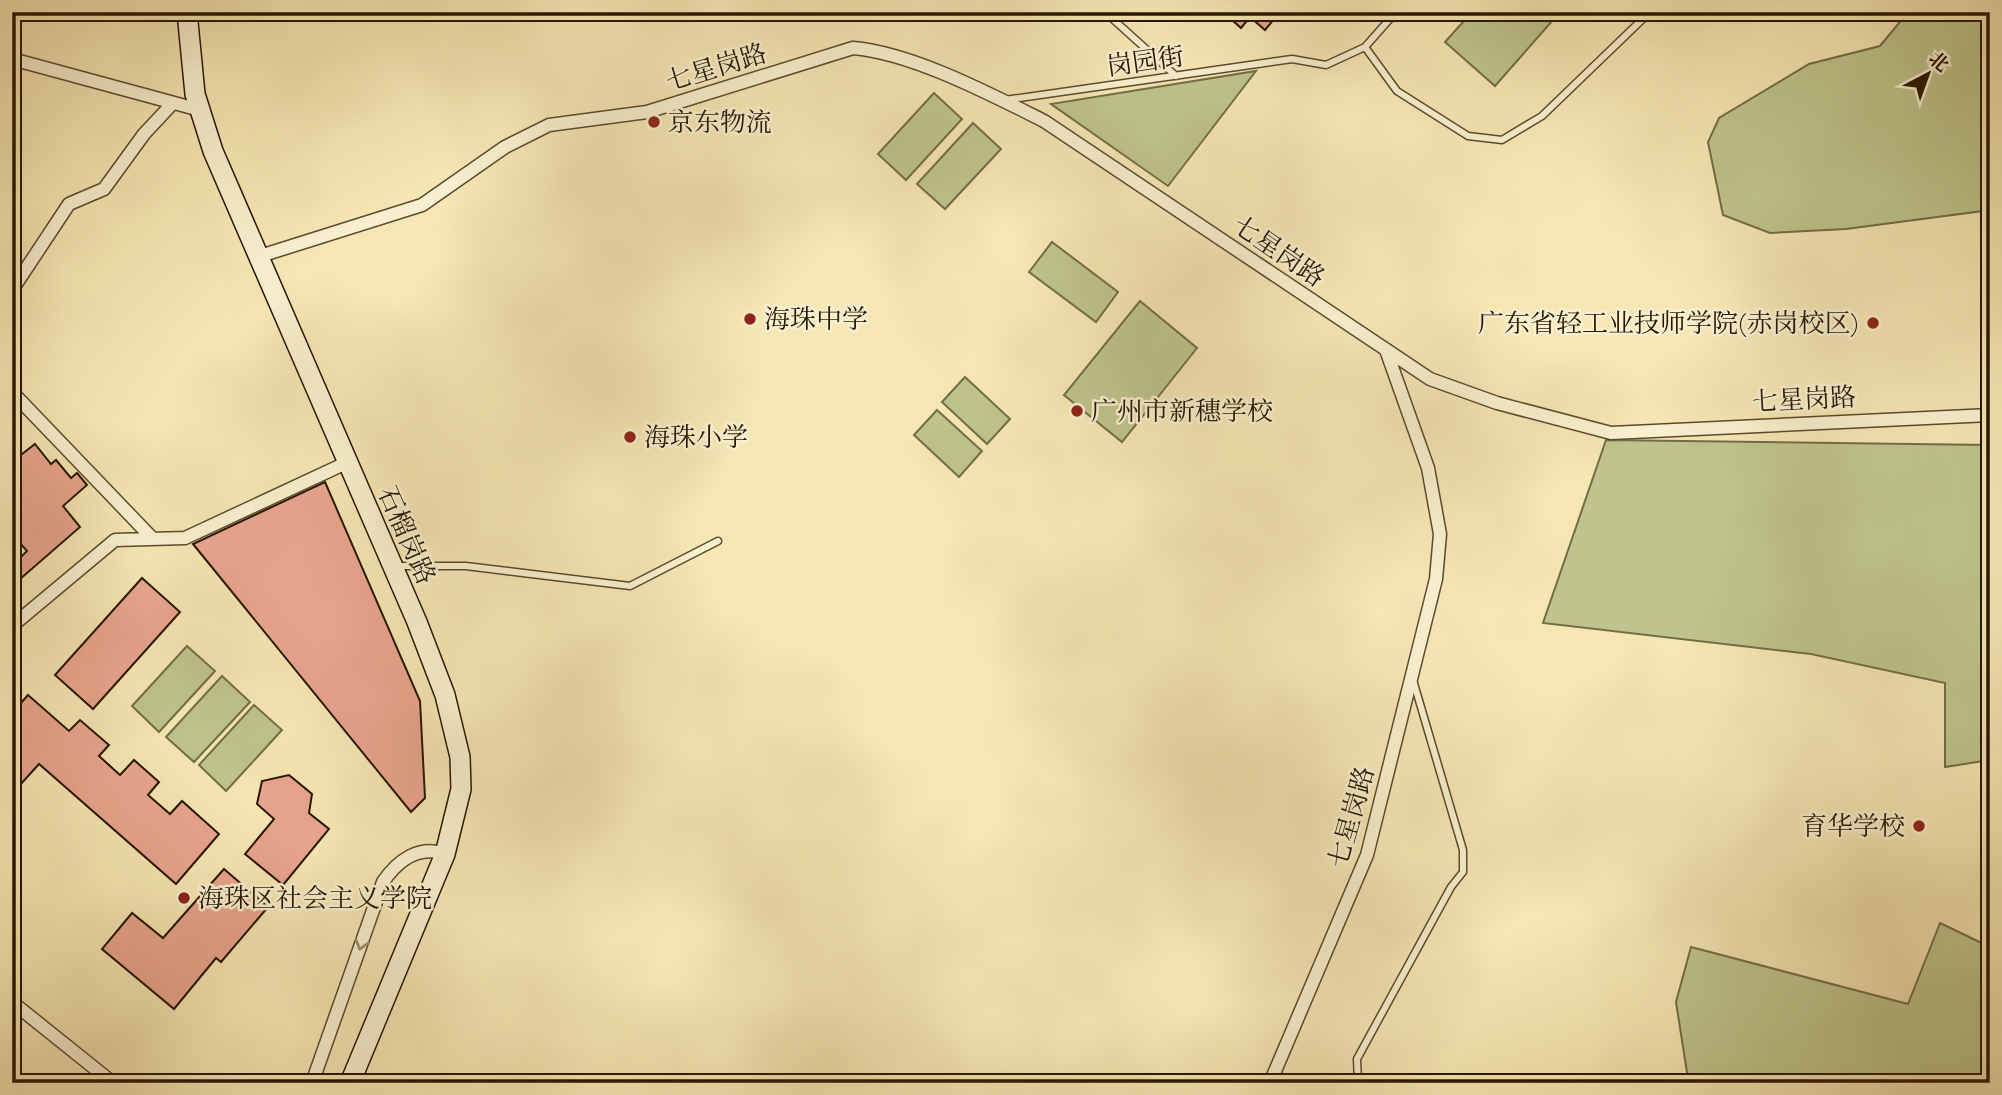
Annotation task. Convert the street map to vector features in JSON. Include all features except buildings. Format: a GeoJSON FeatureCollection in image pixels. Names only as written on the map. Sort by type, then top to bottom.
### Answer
{"type":"FeatureCollection","features":[{"type":"Feature","properties":{"kind":"main road","name":"石榴岗路"},"geometry":{"type":"LineString","coordinates":[[187,12],[190,64],[213,152],[393,566],[445,695],[460,757],[461,789],[445,854],[350,1083]]}},
{"type":"Feature","properties":{"kind":"street","name":"七星岗路"},"geometry":{"type":"LineString","coordinates":[[257,257],[422,205],[505,147],[549,125],[648,113],[853,48],[882,51],[1003,100],[1044,121],[1430,379],[1497,403],[1611,433],[1941,415],[1990,415]]}},
{"type":"Feature","properties":{"kind":"street"},"geometry":{"type":"LineString","coordinates":[[12,59],[200,110]]}},
{"type":"Feature","properties":{"kind":"street"},"geometry":{"type":"LineString","coordinates":[[12,290],[69,204],[104,189],[144,134],[173,103]]}},
{"type":"Feature","properties":{"kind":"street","name":"七星岗路"},"geometry":{"type":"LineString","coordinates":[[1270,1083],[1367,856],[1436,579],[1440,534],[1428,468],[1386,350]]}},
{"type":"Feature","properties":{"kind":"street"},"geometry":{"type":"LineString","coordinates":[[12,392],[153,539]]}},
{"type":"Feature","properties":{"kind":"street"},"geometry":{"type":"LineString","coordinates":[[12,625],[115,540],[185,538],[346,463]]}},
{"type":"Feature","properties":{"kind":"street"},"geometry":{"type":"LineString","coordinates":[[312,1083],[383,882],[391,870],[419,851],[445,854]]}},
{"type":"Feature","properties":{"kind":"street"},"geometry":{"type":"LineString","coordinates":[[12,1002],[113,1083]]}},
{"type":"Feature","properties":{"kind":"lane"},"geometry":{"type":"LineString","coordinates":[[1105,12],[1176,76]]}},
{"type":"Feature","properties":{"kind":"lane"},"geometry":{"type":"LineString","coordinates":[[1396,12],[1365,47],[1397,91],[1468,136],[1502,141],[1542,116],[1650,12]]}},
{"type":"Feature","properties":{"kind":"lane","name":"岗园街"},"geometry":{"type":"LineString","coordinates":[[1003,100],[1292,59],[1326,65],[1365,47]]}},
{"type":"Feature","properties":{"kind":"lane"},"geometry":{"type":"LineString","coordinates":[[393,566],[466,566],[630,586],[718,541]]}},
{"type":"Feature","properties":{"kind":"lane"},"geometry":{"type":"LineString","coordinates":[[1358,1083],[1357,1059],[1451,887],[1463,872],[1463,850],[1412,675]]}},
{"type":"Feature","properties":{"kind":"green space"},"geometry":{"type":"Polygon","coordinates":[[[1472,12],[1560,12],[1495,86],[1445,42],[1472,12]]]}},
{"type":"Feature","properties":{"kind":"green space"},"geometry":{"type":"Polygon","coordinates":[[[1908,12],[1990,12],[1990,210],[1846,229],[1770,233],[1723,215],[1708,142],[1719,118],[1809,64],[1880,46],[1908,12]]]}},
{"type":"Feature","properties":{"kind":"green space"},"geometry":{"type":"Polygon","coordinates":[[[1256,71],[1168,186],[1051,104],[1256,71]]]}},
{"type":"Feature","properties":{"kind":"green space"},"geometry":{"type":"Polygon","coordinates":[[[934,93],[962,119],[906,180],[878,154],[934,93]]]}},
{"type":"Feature","properties":{"kind":"green space"},"geometry":{"type":"Polygon","coordinates":[[[973,123],[1001,149],[945,209],[917,184],[973,123]]]}},
{"type":"Feature","properties":{"kind":"green space"},"geometry":{"type":"Polygon","coordinates":[[[1052,242],[1118,292],[1096,322],[1029,272],[1052,242]]]}},
{"type":"Feature","properties":{"kind":"green space"},"geometry":{"type":"Polygon","coordinates":[[[1140,301],[1197,348],[1122,442],[1064,395],[1140,301]]]}},
{"type":"Feature","properties":{"kind":"green space"},"geometry":{"type":"Polygon","coordinates":[[[965,377],[1010,419],[987,444],[942,402],[965,377]]]}},
{"type":"Feature","properties":{"kind":"green space"},"geometry":{"type":"Polygon","coordinates":[[[937,410],[982,451],[959,477],[914,435],[937,410]]]}},
{"type":"Feature","properties":{"kind":"green space"},"geometry":{"type":"Polygon","coordinates":[[[1606,440],[1990,445],[1990,760],[1945,767],[1945,683],[1811,654],[1543,623],[1606,440]]]}},
{"type":"Feature","properties":{"kind":"green space"},"geometry":{"type":"Polygon","coordinates":[[[187,646],[215,671],[159,732],[132,706],[187,646]]]}},
{"type":"Feature","properties":{"kind":"green space"},"geometry":{"type":"Polygon","coordinates":[[[222,676],[250,702],[194,762],[166,737],[222,676]]]}},
{"type":"Feature","properties":{"kind":"green space"},"geometry":{"type":"Polygon","coordinates":[[[254,705],[282,730],[226,791],[199,765],[254,705]]]}},
{"type":"Feature","properties":{"kind":"green space"},"geometry":{"type":"Polygon","coordinates":[[[1940,923],[1990,947],[1990,1083],[1692,1083],[1688,1079],[1676,1002],[1691,947],[1908,1004],[1940,923]]]}},
{"type":"Feature","properties":{"kind":"place","name":"京东物流"},"geometry":{"type":"Point","coordinates":[654,122]}},
{"type":"Feature","properties":{"kind":"place","name":"海珠中学"},"geometry":{"type":"Point","coordinates":[750,319]}},
{"type":"Feature","properties":{"kind":"place","name":"广东省轻工业技师学院(赤岗校区)"},"geometry":{"type":"Point","coordinates":[1873,323]}},
{"type":"Feature","properties":{"kind":"place","name":"广州市新穗学校"},"geometry":{"type":"Point","coordinates":[1077,411]}},
{"type":"Feature","properties":{"kind":"place","name":"海珠小学"},"geometry":{"type":"Point","coordinates":[630,437]}},
{"type":"Feature","properties":{"kind":"place","name":"育华学校"},"geometry":{"type":"Point","coordinates":[1919,826]}},
{"type":"Feature","properties":{"kind":"place","name":"海珠区社会主义学院"},"geometry":{"type":"Point","coordinates":[184,898]}}]}
